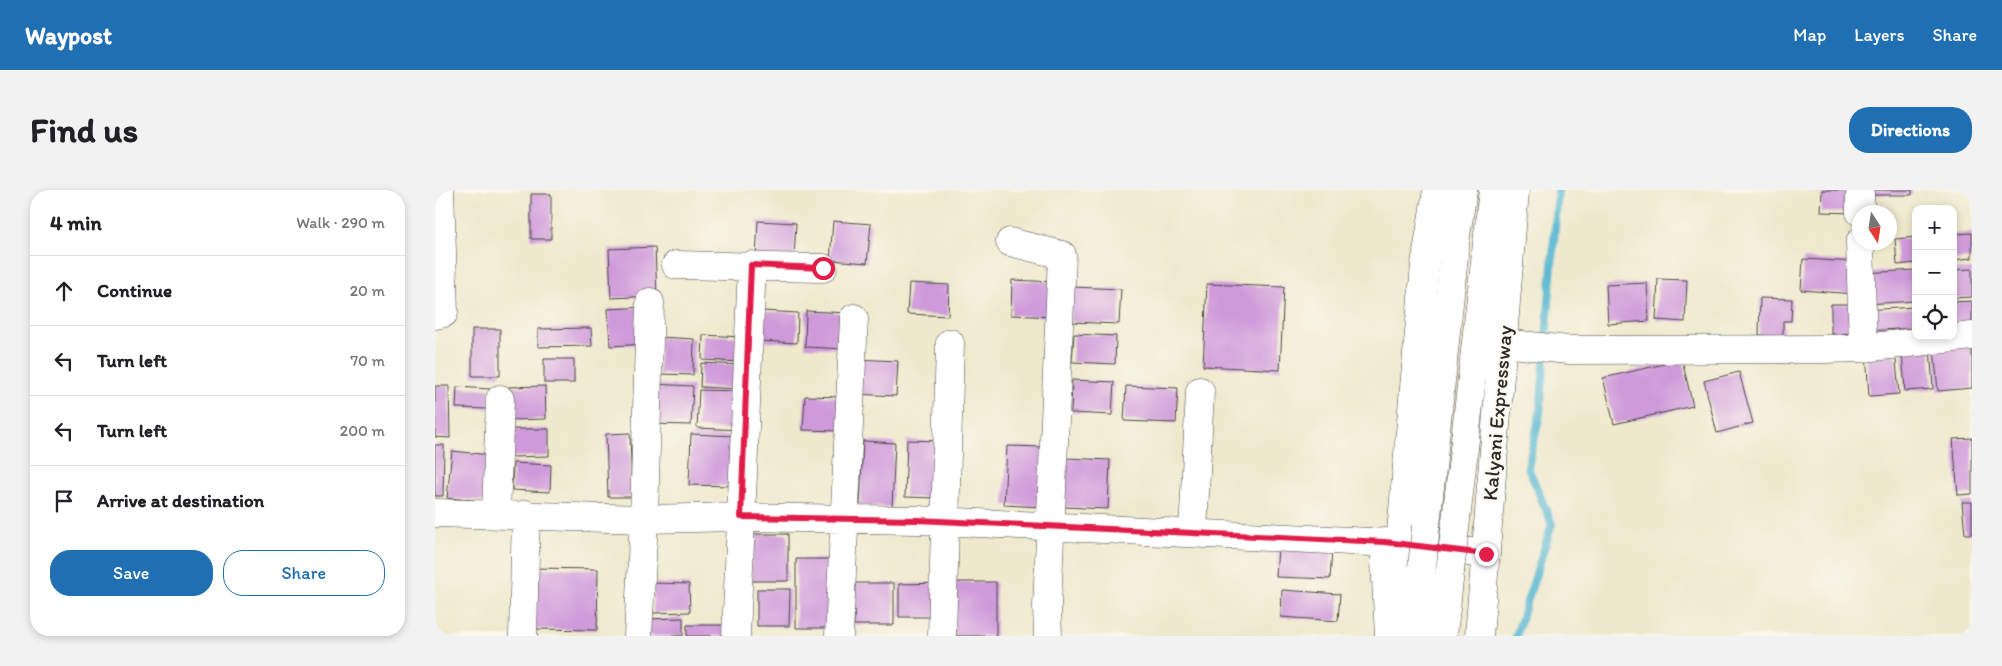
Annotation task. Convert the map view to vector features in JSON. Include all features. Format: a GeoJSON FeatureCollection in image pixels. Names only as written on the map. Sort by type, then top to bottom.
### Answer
{"type":"FeatureCollection","features":[{"type":"Feature","properties":{"kind":"main road"},"geometry":{"type":"LineString","coordinates":[[435,315],[444,313],[440,190]]}},
{"type":"Feature","properties":{"kind":"main road"},"geometry":{"type":"LineString","coordinates":[[1389,636],[1392,543],[1425,265],[1437,190]]}},
{"type":"Feature","properties":{"kind":"main road"},"geometry":{"type":"LineString","coordinates":[[1417,636],[1426,526],[1456,236],[1463,190]]}},
{"type":"Feature","properties":{"kind":"main road"},"geometry":{"type":"LineString","coordinates":[[1443,636],[1493,190]]}},
{"type":"Feature","properties":{"kind":"main road","name":"Kalyani Expressway"},"geometry":{"type":"LineString","coordinates":[[1479,636],[1486,554],[1515,345],[1515,190]]}},
{"type":"Feature","properties":{"kind":"main road"},"geometry":{"type":"LineString","coordinates":[[1009,242],[1062,255],[1047,636]]}},
{"type":"Feature","properties":{"kind":"main road"},"geometry":{"type":"LineString","coordinates":[[1860,250],[1863,348]]}},
{"type":"Feature","properties":{"kind":"main road"},"geometry":{"type":"LineString","coordinates":[[676,265],[751,265],[823,268]]}},
{"type":"Feature","properties":{"kind":"main road"},"geometry":{"type":"LineString","coordinates":[[736,636],[751,265]]}},
{"type":"Feature","properties":{"kind":"main road"},"geometry":{"type":"LineString","coordinates":[[638,636],[644,519],[650,302]]}},
{"type":"Feature","properties":{"kind":"main road"},"geometry":{"type":"LineString","coordinates":[[839,636],[843,519],[854,318]]}},
{"type":"Feature","properties":{"kind":"main road"},"geometry":{"type":"LineString","coordinates":[[1515,345],[1568,350],[1863,348],[1972,336]]}},
{"type":"Feature","properties":{"kind":"main road"},"geometry":{"type":"LineString","coordinates":[[942,636],[950,343]]}},
{"type":"Feature","properties":{"kind":"main road"},"geometry":{"type":"LineString","coordinates":[[1193,533],[1200,391]]}},
{"type":"Feature","properties":{"kind":"main road"},"geometry":{"type":"LineString","coordinates":[[496,514],[500,399]]}},
{"type":"Feature","properties":{"kind":"main road"},"geometry":{"type":"LineString","coordinates":[[435,513],[526,514],[644,519],[741,517],[843,519],[1050,526],[1392,543],[1486,554]]}},
{"type":"Feature","properties":{"kind":"main road"},"geometry":{"type":"LineString","coordinates":[[523,636],[526,514]]}},
{"type":"Feature","properties":{"kind":"main road"},"geometry":{"type":"LineString","coordinates":[[1392,543],[1403,636]]}},
{"type":"Feature","properties":{"kind":"building"},"geometry":{"type":"Polygon","coordinates":[[[1822,190],[1856,190],[1855,205],[1852,205],[1852,213],[1821,212],[1822,190]]]}},
{"type":"Feature","properties":{"kind":"building"},"geometry":{"type":"Polygon","coordinates":[[[1869,190],[1912,190],[1912,195],[1869,195],[1869,190]]]}},
{"type":"Feature","properties":{"kind":"building"},"geometry":{"type":"Polygon","coordinates":[[[531,194],[551,194],[551,239],[531,239],[531,194]]]}},
{"type":"Feature","properties":{"kind":"building"},"geometry":{"type":"Polygon","coordinates":[[[758,221],[796,223],[794,258],[756,256],[758,221]]]}},
{"type":"Feature","properties":{"kind":"building"},"geometry":{"type":"Polygon","coordinates":[[[833,221],[871,224],[867,263],[830,260],[833,221]]]}},
{"type":"Feature","properties":{"kind":"building"},"geometry":{"type":"Polygon","coordinates":[[[1972,233],[1972,258],[1957,260],[1957,234],[1972,233]]]}},
{"type":"Feature","properties":{"kind":"building"},"geometry":{"type":"Polygon","coordinates":[[[1912,237],[1912,263],[1897,265],[1897,239],[1912,237]]]}},
{"type":"Feature","properties":{"kind":"building"},"geometry":{"type":"Polygon","coordinates":[[[655,247],[657,296],[611,298],[609,249],[655,247]]]}},
{"type":"Feature","properties":{"kind":"building"},"geometry":{"type":"Polygon","coordinates":[[[1803,259],[1857,262],[1855,294],[1801,290],[1803,259]]]}},
{"type":"Feature","properties":{"kind":"building"},"geometry":{"type":"Polygon","coordinates":[[[1972,269],[1972,297],[1957,298],[1957,270],[1972,269]]]}},
{"type":"Feature","properties":{"kind":"building"},"geometry":{"type":"Polygon","coordinates":[[[1912,270],[1912,301],[1867,304],[1865,273],[1912,270]]]}},
{"type":"Feature","properties":{"kind":"building"},"geometry":{"type":"Polygon","coordinates":[[[1658,279],[1687,280],[1685,322],[1656,320],[1658,279]]]}},
{"type":"Feature","properties":{"kind":"building"},"geometry":{"type":"Polygon","coordinates":[[[1012,280],[1054,282],[1052,317],[1011,315],[1012,280]]]}},
{"type":"Feature","properties":{"kind":"building"},"geometry":{"type":"Polygon","coordinates":[[[909,283],[949,285],[948,316],[907,314],[909,283]]]}},
{"type":"Feature","properties":{"kind":"building"},"geometry":{"type":"Polygon","coordinates":[[[1647,283],[1649,321],[1608,324],[1606,285],[1647,283]]]}},
{"type":"Feature","properties":{"kind":"building"},"geometry":{"type":"Polygon","coordinates":[[[1207,284],[1284,287],[1280,370],[1203,366],[1207,284]]]}},
{"type":"Feature","properties":{"kind":"building"},"geometry":{"type":"Polygon","coordinates":[[[1072,287],[1121,289],[1119,324],[1070,322],[1072,287]]]}},
{"type":"Feature","properties":{"kind":"building"},"geometry":{"type":"Polygon","coordinates":[[[1760,298],[1792,299],[1791,321],[1783,321],[1783,336],[1759,335],[1760,298]]]}},
{"type":"Feature","properties":{"kind":"building"},"geometry":{"type":"Polygon","coordinates":[[[1972,301],[1972,332],[1957,333],[1957,302],[1972,301]]]}},
{"type":"Feature","properties":{"kind":"building"},"geometry":{"type":"Polygon","coordinates":[[[1831,304],[1855,304],[1856,333],[1831,334],[1831,304]]]}},
{"type":"Feature","properties":{"kind":"building"},"geometry":{"type":"Polygon","coordinates":[[[645,307],[647,344],[610,346],[608,309],[645,307]]]}},
{"type":"Feature","properties":{"kind":"building"},"geometry":{"type":"Polygon","coordinates":[[[1912,307],[1912,328],[1865,331],[1864,310],[1912,307]]]}},
{"type":"Feature","properties":{"kind":"building"},"geometry":{"type":"Polygon","coordinates":[[[762,311],[798,313],[797,343],[760,341],[762,311]]]}},
{"type":"Feature","properties":{"kind":"building"},"geometry":{"type":"Polygon","coordinates":[[[806,311],[849,313],[847,349],[805,347],[806,311]]]}},
{"type":"Feature","properties":{"kind":"building"},"geometry":{"type":"Polygon","coordinates":[[[591,328],[592,346],[538,347],[538,329],[591,328]]]}},
{"type":"Feature","properties":{"kind":"building"},"geometry":{"type":"Polygon","coordinates":[[[472,329],[500,329],[500,376],[472,376],[472,329]]]}},
{"type":"Feature","properties":{"kind":"building"},"geometry":{"type":"Polygon","coordinates":[[[1074,334],[1116,336],[1115,364],[1072,362],[1074,334]]]}},
{"type":"Feature","properties":{"kind":"building"},"geometry":{"type":"Polygon","coordinates":[[[703,335],[742,337],[740,362],[702,360],[703,335]]]}},
{"type":"Feature","properties":{"kind":"building"},"geometry":{"type":"Polygon","coordinates":[[[660,337],[694,339],[693,375],[659,374],[660,337]]]}},
{"type":"Feature","properties":{"kind":"building"},"geometry":{"type":"Polygon","coordinates":[[[1972,344],[1972,388],[1938,391],[1934,348],[1972,344]]]}},
{"type":"Feature","properties":{"kind":"building"},"geometry":{"type":"Polygon","coordinates":[[[1930,348],[1933,389],[1905,391],[1902,351],[1930,348]]]}},
{"type":"Feature","properties":{"kind":"building"},"geometry":{"type":"Polygon","coordinates":[[[1895,350],[1899,394],[1869,396],[1866,353],[1895,350]]]}},
{"type":"Feature","properties":{"kind":"building"},"geometry":{"type":"Polygon","coordinates":[[[544,359],[574,359],[574,383],[544,383],[544,359]]]}},
{"type":"Feature","properties":{"kind":"building"},"geometry":{"type":"Polygon","coordinates":[[[856,359],[898,361],[896,396],[854,394],[856,359]]]}},
{"type":"Feature","properties":{"kind":"building"},"geometry":{"type":"Polygon","coordinates":[[[1682,360],[1693,406],[1614,424],[1603,378],[1682,360]]]}},
{"type":"Feature","properties":{"kind":"building"},"geometry":{"type":"Polygon","coordinates":[[[701,363],[743,365],[741,389],[700,387],[701,363]]]}},
{"type":"Feature","properties":{"kind":"building"},"geometry":{"type":"Polygon","coordinates":[[[1739,372],[1753,423],[1717,433],[1704,381],[1739,372]]]}},
{"type":"Feature","properties":{"kind":"building"},"geometry":{"type":"Polygon","coordinates":[[[1072,380],[1114,382],[1112,415],[1071,413],[1072,380]]]}},
{"type":"Feature","properties":{"kind":"building"},"geometry":{"type":"Polygon","coordinates":[[[651,384],[693,386],[691,425],[650,424],[651,384]]]}},
{"type":"Feature","properties":{"kind":"building"},"geometry":{"type":"Polygon","coordinates":[[[435,386],[449,386],[450,438],[435,437],[435,386]]]}},
{"type":"Feature","properties":{"kind":"building"},"geometry":{"type":"Polygon","coordinates":[[[545,386],[546,419],[508,420],[508,387],[545,386]]]}},
{"type":"Feature","properties":{"kind":"building"},"geometry":{"type":"Polygon","coordinates":[[[1126,386],[1178,388],[1176,423],[1124,421],[1126,386]]]}},
{"type":"Feature","properties":{"kind":"building"},"geometry":{"type":"Polygon","coordinates":[[[457,387],[490,389],[489,409],[456,408],[457,387]]]}},
{"type":"Feature","properties":{"kind":"building"},"geometry":{"type":"Polygon","coordinates":[[[699,390],[744,391],[742,430],[697,428],[699,390]]]}},
{"type":"Feature","properties":{"kind":"building"},"geometry":{"type":"Polygon","coordinates":[[[805,396],[844,397],[842,431],[803,430],[805,396]]]}},
{"type":"Feature","properties":{"kind":"building"},"geometry":{"type":"Polygon","coordinates":[[[511,429],[549,429],[549,456],[511,457],[511,429]]]}},
{"type":"Feature","properties":{"kind":"building"},"geometry":{"type":"Polygon","coordinates":[[[630,433],[632,497],[608,497],[606,434],[630,433]]]}},
{"type":"Feature","properties":{"kind":"building"},"geometry":{"type":"Polygon","coordinates":[[[691,434],[735,436],[733,486],[689,485],[691,434]]]}},
{"type":"Feature","properties":{"kind":"building"},"geometry":{"type":"Polygon","coordinates":[[[1972,438],[1972,494],[1958,495],[1953,439],[1972,438]]]}},
{"type":"Feature","properties":{"kind":"building"},"geometry":{"type":"Polygon","coordinates":[[[907,440],[940,441],[937,498],[905,497],[907,440]]]}},
{"type":"Feature","properties":{"kind":"building"},"geometry":{"type":"Polygon","coordinates":[[[863,441],[895,443],[892,507],[860,506],[863,441]]]}},
{"type":"Feature","properties":{"kind":"building"},"geometry":{"type":"Polygon","coordinates":[[[435,445],[444,445],[443,496],[435,496],[435,445]]]}},
{"type":"Feature","properties":{"kind":"building"},"geometry":{"type":"Polygon","coordinates":[[[1007,446],[1044,447],[1041,507],[1004,505],[1007,446]]]}},
{"type":"Feature","properties":{"kind":"building"},"geometry":{"type":"Polygon","coordinates":[[[452,451],[490,455],[485,501],[447,498],[452,451]]]}},
{"type":"Feature","properties":{"kind":"building"},"geometry":{"type":"Polygon","coordinates":[[[1066,458],[1110,460],[1108,509],[1064,507],[1066,458]]]}},
{"type":"Feature","properties":{"kind":"building"},"geometry":{"type":"Polygon","coordinates":[[[513,463],[551,465],[550,492],[512,490],[513,463]]]}},
{"type":"Feature","properties":{"kind":"building"},"geometry":{"type":"Polygon","coordinates":[[[1962,502],[1972,502],[1972,534],[1965,534],[1962,502]]]}},
{"type":"Feature","properties":{"kind":"building"},"geometry":{"type":"Polygon","coordinates":[[[751,534],[788,534],[788,581],[751,581],[751,534]]]}},
{"type":"Feature","properties":{"kind":"building"},"geometry":{"type":"Polygon","coordinates":[[[1278,548],[1332,550],[1330,579],[1276,577],[1278,548]]]}},
{"type":"Feature","properties":{"kind":"building"},"geometry":{"type":"Polygon","coordinates":[[[796,559],[835,559],[835,628],[796,628],[796,559]]]}},
{"type":"Feature","properties":{"kind":"building"},"geometry":{"type":"Polygon","coordinates":[[[532,568],[598,569],[597,630],[531,629],[532,568]]]}},
{"type":"Feature","properties":{"kind":"building"},"geometry":{"type":"Polygon","coordinates":[[[952,582],[996,582],[996,636],[951,636],[952,582]]]}},
{"type":"Feature","properties":{"kind":"building"},"geometry":{"type":"Polygon","coordinates":[[[653,583],[689,584],[690,612],[653,613],[653,583]]]}},
{"type":"Feature","properties":{"kind":"building"},"geometry":{"type":"Polygon","coordinates":[[[854,583],[894,583],[894,625],[854,625],[854,583]]]}},
{"type":"Feature","properties":{"kind":"building"},"geometry":{"type":"Polygon","coordinates":[[[942,583],[942,617],[899,617],[899,584],[942,583]]]}},
{"type":"Feature","properties":{"kind":"building"},"geometry":{"type":"Polygon","coordinates":[[[757,589],[790,589],[789,626],[757,626],[757,589]]]}},
{"type":"Feature","properties":{"kind":"building"},"geometry":{"type":"Polygon","coordinates":[[[1282,590],[1340,594],[1338,621],[1281,617],[1282,590]]]}},
{"type":"Feature","properties":{"kind":"building"},"geometry":{"type":"Polygon","coordinates":[[[683,618],[683,636],[645,636],[645,619],[683,618]]]}},
{"type":"Feature","properties":{"kind":"building"},"geometry":{"type":"Polygon","coordinates":[[[687,625],[726,625],[726,636],[687,636],[687,625]]]}},
{"type":"Feature","properties":{"kind":"waterway"},"geometry":{"type":"LineString","coordinates":[[1516,636],[1552,524],[1528,467],[1540,414],[1558,190]]}},
{"type":"Feature","properties":{"kind":"route"},"geometry":{"type":"LineString","coordinates":[[823,268],[751,265],[741,517],[917,520],[1385,542],[1486,554]]}}]}
